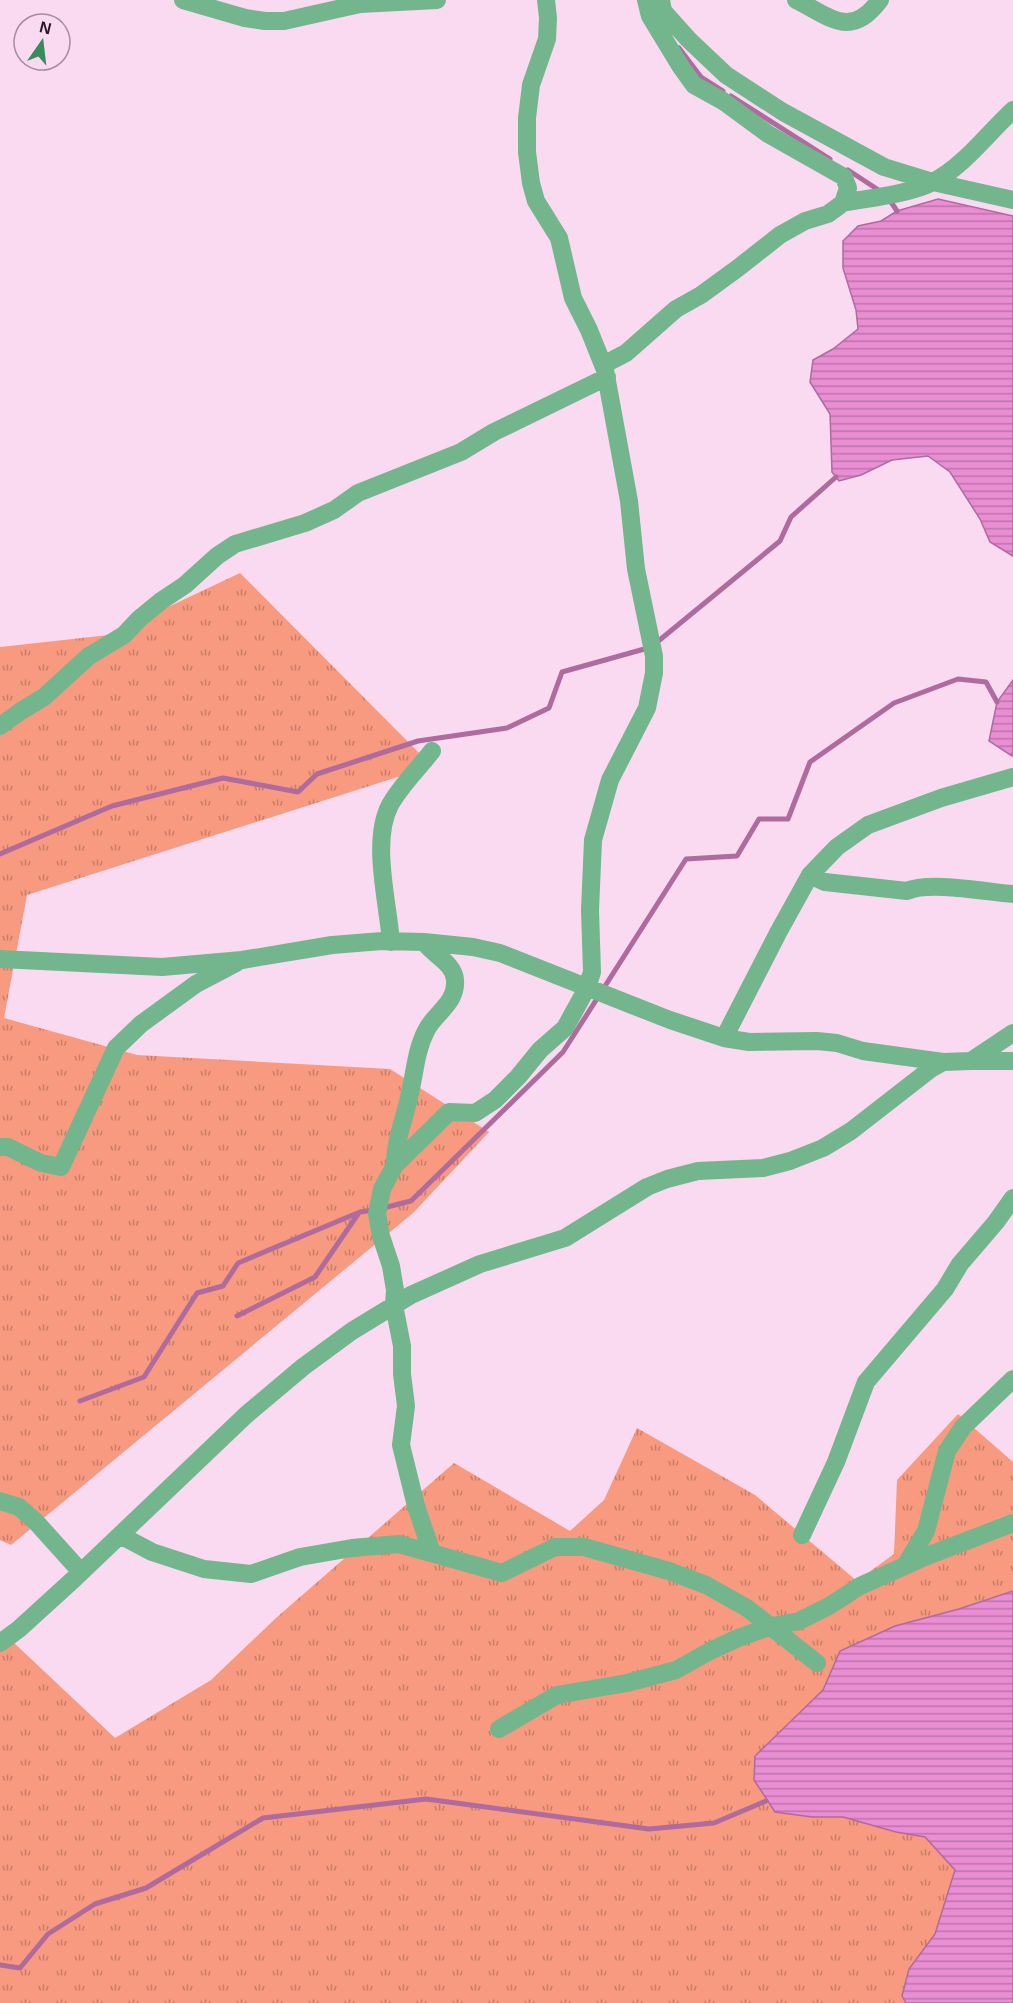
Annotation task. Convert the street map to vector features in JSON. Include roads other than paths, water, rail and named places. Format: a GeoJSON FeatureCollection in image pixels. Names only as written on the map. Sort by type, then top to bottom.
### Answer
{"type":"FeatureCollection","features":[{"type":"Feature","properties":{"kind":"street"},"geometry":{"type":"LineString","coordinates":[[183,0],[202,3],[245,18],[265,21],[284,21],[360,4],[436,0]]}},
{"type":"Feature","properties":{"kind":"street"},"geometry":{"type":"LineString","coordinates":[[432,1552],[416,1506],[401,1445],[406,1406],[402,1374],[402,1346],[394,1305],[395,1290],[391,1266],[381,1236],[377,1214],[382,1189],[395,1166],[449,1112],[475,1113],[495,1100],[540,1050],[565,1028],[587,988],[592,972],[590,910],[593,840],[610,780],[647,708],[654,673],[654,656],[636,568],[629,501],[605,371],[589,330],[573,298],[559,238],[536,201],[531,183],[527,152],[527,118],[531,85],[547,39],[549,18],[546,0]]}},
{"type":"Feature","properties":{"kind":"street"},"geometry":{"type":"LineString","coordinates":[[646,0],[650,16],[694,85],[723,101],[768,134],[844,177],[848,188],[843,203]]}},
{"type":"Feature","properties":{"kind":"street"},"geometry":{"type":"LineString","coordinates":[[661,0],[663,10],[689,40],[726,75],[783,112],[884,167],[933,182],[1013,200]]}},
{"type":"Feature","properties":{"kind":"street"},"geometry":{"type":"LineString","coordinates":[[796,0],[839,21],[851,23],[862,20],[880,0]]}},
{"type":"Feature","properties":{"kind":"street"},"geometry":{"type":"LineString","coordinates":[[0,726],[44,697],[71,670],[124,635],[154,607],[235,544],[305,523],[358,493],[461,452],[605,371],[676,309],[729,275],[780,235],[805,221],[828,214],[843,203],[912,189],[933,182],[956,166],[1013,110]]}},
{"type":"Feature","properties":{"kind":"street"},"geometry":{"type":"LineString","coordinates":[[391,942],[382,832],[388,808],[401,787],[432,751]]}},
{"type":"Feature","properties":{"kind":"street"},"geometry":{"type":"LineString","coordinates":[[724,1038],[778,931],[810,875],[837,847],[868,825],[941,798],[1013,777]]}},
{"type":"Feature","properties":{"kind":"street"},"geometry":{"type":"LineString","coordinates":[[810,875],[825,882],[907,891],[920,887],[960,888],[1013,894]]}},
{"type":"Feature","properties":{"kind":"street"},"geometry":{"type":"LineString","coordinates":[[395,1166],[395,1149],[410,1096],[418,1048],[427,1028],[452,997],[456,980],[447,963],[429,950],[424,942]]}},
{"type":"Feature","properties":{"kind":"street"},"geometry":{"type":"LineString","coordinates":[[0,959],[162,967],[242,960],[332,945],[424,942],[473,947],[500,953],[670,1020],[724,1038],[749,1042],[817,1041],[875,1053],[943,1062],[1013,1061]]}},
{"type":"Feature","properties":{"kind":"street"},"geometry":{"type":"LineString","coordinates":[[0,1147],[8,1147],[41,1163],[61,1167],[116,1048],[141,1024],[196,984],[242,960]]}},
{"type":"Feature","properties":{"kind":"street"},"geometry":{"type":"LineString","coordinates":[[971,1061],[1013,1033]]}},
{"type":"Feature","properties":{"kind":"street"},"geometry":{"type":"LineString","coordinates":[[0,1643],[19,1629],[81,1572],[246,1415],[352,1331],[394,1305],[480,1264],[565,1238],[647,1187],[668,1179],[698,1171],[763,1168],[790,1161],[823,1148],[851,1131],[932,1068],[943,1062]]}},
{"type":"Feature","properties":{"kind":"street"},"geometry":{"type":"LineString","coordinates":[[802,1535],[836,1462],[866,1382],[945,1289],[960,1264],[1013,1198]]}},
{"type":"Feature","properties":{"kind":"street"},"geometry":{"type":"LineString","coordinates":[[905,1566],[926,1531],[947,1451],[963,1427],[1013,1379]]}},
{"type":"Feature","properties":{"kind":"street"},"geometry":{"type":"LineString","coordinates":[[0,1501],[19,1507],[36,1522],[81,1572]]}},
{"type":"Feature","properties":{"kind":"street"},"geometry":{"type":"LineString","coordinates":[[499,1729],[557,1695],[627,1683],[676,1670],[710,1651],[772,1626],[799,1621],[829,1606],[860,1586],[1013,1523]]}},
{"type":"Feature","properties":{"kind":"street"},"geometry":{"type":"LineString","coordinates":[[120,1534],[152,1552],[204,1569],[251,1574],[300,1557],[352,1548],[399,1544],[502,1573],[555,1547],[584,1547],[669,1571],[706,1585],[747,1608],[817,1662]]}},
{"type":"Feature","properties":{"kind":"waterway"},"geometry":{"type":"LineString","coordinates":[[679,48],[701,77],[723,91]]}},
{"type":"Feature","properties":{"kind":"waterway"},"geometry":{"type":"LineString","coordinates":[[731,96],[830,159]]}},
{"type":"Feature","properties":{"kind":"waterway"},"geometry":{"type":"LineString","coordinates":[[848,170],[880,191]]}},
{"type":"Feature","properties":{"kind":"waterway"},"geometry":{"type":"LineString","coordinates":[[889,199],[897,211]]}},
{"type":"Feature","properties":{"kind":"waterway"},"geometry":{"type":"LineString","coordinates":[[656,643],[780,541],[791,517],[836,477]]}},
{"type":"Feature","properties":{"kind":"waterway"},"geometry":{"type":"LineString","coordinates":[[0,854],[112,806],[223,778],[298,792],[317,774],[418,741],[507,728],[549,708],[562,672],[648,648]]}},
{"type":"Feature","properties":{"kind":"waterway"},"geometry":{"type":"LineString","coordinates":[[383,1208],[411,1201],[563,1052],[686,859],[737,856],[759,819],[788,819],[810,762],[894,703],[958,679],[986,682],[997,702]]}},
{"type":"Feature","properties":{"kind":"waterway"},"geometry":{"type":"LineString","coordinates":[[80,1401],[144,1377],[197,1293],[223,1286],[238,1263],[360,1212],[374,1210]]}},
{"type":"Feature","properties":{"kind":"waterway"},"geometry":{"type":"LineString","coordinates":[[237,1316],[315,1277],[358,1214]]}},
{"type":"Feature","properties":{"kind":"waterway"},"geometry":{"type":"LineString","coordinates":[[0,1965],[20,1968],[48,1934],[95,1904],[146,1888],[263,1818],[426,1799],[649,1829],[714,1823],[766,1801]]}}]}
